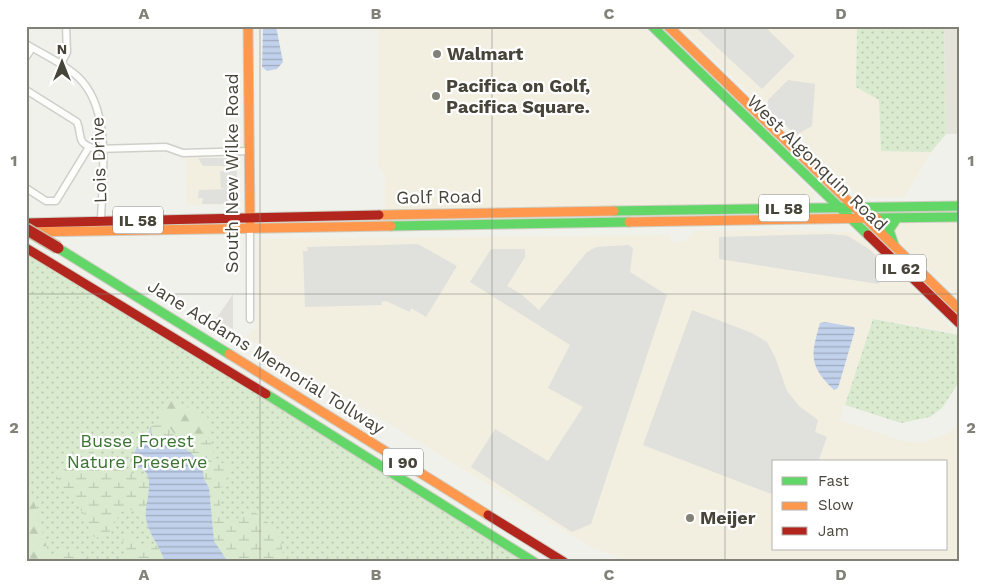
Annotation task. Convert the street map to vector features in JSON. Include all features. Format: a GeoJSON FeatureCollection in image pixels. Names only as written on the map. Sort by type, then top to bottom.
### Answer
{"type":"FeatureCollection","features":[{"type":"Feature","properties":{"kind":"main road","name":"South New Wilke Road"},"geometry":{"type":"LineString","coordinates":[[248,26],[250,222]]}},
{"type":"Feature","properties":{"kind":"main road","name":"West Algonquin Road"},"geometry":{"type":"LineString","coordinates":[[652,26],[840,207],[852,213]]}},
{"type":"Feature","properties":{"kind":"main road","name":"West Algonquin Road"},"geometry":{"type":"LineString","coordinates":[[668,26],[959,322]]}},
{"type":"Feature","properties":{"kind":"main road","name":"IL 58"},"geometry":{"type":"LineString","coordinates":[[852,213],[959,206]]}},
{"type":"Feature","properties":{"kind":"main road","name":"Golf Road"},"geometry":{"type":"LineString","coordinates":[[26,231],[250,222],[840,207]]}},
{"type":"Feature","properties":{"kind":"main road","name":"Golf Road"},"geometry":{"type":"LineString","coordinates":[[26,223],[101,221],[250,222],[852,213]]}},
{"type":"Feature","properties":{"kind":"main road","name":"IL 58"},"geometry":{"type":"LineString","coordinates":[[852,213],[864,218],[959,217]]}},
{"type":"Feature","properties":{"kind":"main road","name":"West Algonquin Road"},"geometry":{"type":"LineString","coordinates":[[864,218],[959,309]]}},
{"type":"Feature","properties":{"kind":"main road"},"geometry":{"type":"LineString","coordinates":[[896,250],[889,230],[898,218]]}},
{"type":"Feature","properties":{"kind":"main road","name":"Jane Addams Memorial Tollway"},"geometry":{"type":"LineString","coordinates":[[26,231],[58,248],[564,562]]}},
{"type":"Feature","properties":{"kind":"main road","name":"Jane Addams Memorial Tollway"},"geometry":{"type":"LineString","coordinates":[[26,248],[234,374],[534,562]]}},
{"type":"Feature","properties":{"kind":"street"},"geometry":{"type":"LineString","coordinates":[[61,64],[67,52],[66,26]]}},
{"type":"Feature","properties":{"kind":"street"},"geometry":{"type":"LineString","coordinates":[[26,57],[29,46]]}},
{"type":"Feature","properties":{"kind":"street","name":"Lois Drive"},"geometry":{"type":"LineString","coordinates":[[29,46],[61,64],[81,79],[96,104],[101,121],[101,221]]}},
{"type":"Feature","properties":{"kind":"street"},"geometry":{"type":"LineString","coordinates":[[26,90],[77,122],[79,138],[89,147],[102,149],[166,147],[183,153],[250,151]]}},
{"type":"Feature","properties":{"kind":"street"},"geometry":{"type":"LineString","coordinates":[[26,188],[46,201],[56,201],[89,147]]}},
{"type":"Feature","properties":{"kind":"street","name":"South New Wilke Road"},"geometry":{"type":"LineString","coordinates":[[250,222],[250,319]]}},
{"type":"Feature","properties":{"kind":"shaded area"},"geometry":{"type":"Polygon","coordinates":[[[378,26],[642,26],[814,194],[813,201],[674,207],[385,211],[385,177],[378,163],[378,26]]]}},
{"type":"Feature","properties":{"kind":"shaded area"},"geometry":{"type":"Polygon","coordinates":[[[679,26],[857,26],[856,86],[879,100],[881,151],[931,152],[905,197],[863,197],[852,191],[808,150],[808,145],[802,139],[797,139],[767,109],[766,103],[757,94],[750,94],[679,26]]]}},
{"type":"Feature","properties":{"kind":"shaded area"},"geometry":{"type":"Polygon","coordinates":[[[694,26],[764,26],[795,56],[762,89],[694,26]]]}},
{"type":"Feature","properties":{"kind":"shaded area"},"geometry":{"type":"Polygon","coordinates":[[[944,26],[959,26],[959,134],[946,134],[944,26]]]}},
{"type":"Feature","properties":{"kind":"shaded area"},"geometry":{"type":"Polygon","coordinates":[[[788,80],[815,84],[812,126],[796,135],[768,109],[768,100],[788,80]]]}},
{"type":"Feature","properties":{"kind":"shaded area"},"geometry":{"type":"Polygon","coordinates":[[[188,157],[236,158],[237,205],[187,205],[186,159],[188,157]]]}},
{"type":"Feature","properties":{"kind":"shaded area"},"geometry":{"type":"Polygon","coordinates":[[[198,158],[229,158],[236,166],[203,166],[198,158]]]}},
{"type":"Feature","properties":{"kind":"shaded area"},"geometry":{"type":"Polygon","coordinates":[[[220,171],[237,171],[237,200],[233,200],[233,204],[202,204],[203,198],[198,198],[199,190],[226,189],[221,188],[220,171]]]}},
{"type":"Feature","properties":{"kind":"shaded area"},"geometry":{"type":"Polygon","coordinates":[[[959,221],[959,297],[894,237],[894,228],[897,222],[959,221]]]}},
{"type":"Feature","properties":{"kind":"shaded area"},"geometry":{"type":"Polygon","coordinates":[[[780,230],[850,232],[863,239],[957,333],[873,319],[840,420],[903,441],[925,442],[948,433],[959,422],[959,562],[632,562],[593,548],[246,337],[257,327],[258,243],[261,239],[670,235],[672,243],[686,241],[694,231],[780,230]]]}},
{"type":"Feature","properties":{"kind":"shaded area"},"geometry":{"type":"Polygon","coordinates":[[[831,234],[848,236],[869,249],[892,271],[878,284],[719,259],[719,237],[831,234]]]}},
{"type":"Feature","properties":{"kind":"shaded area"},"geometry":{"type":"Polygon","coordinates":[[[418,244],[457,266],[426,317],[411,308],[410,312],[386,301],[381,302],[382,305],[305,307],[303,251],[308,251],[307,247],[418,244]]]}},
{"type":"Feature","properties":{"kind":"shaded area"},"geometry":{"type":"Polygon","coordinates":[[[628,245],[633,248],[630,272],[667,295],[591,524],[572,532],[471,467],[495,429],[548,461],[583,407],[548,388],[570,345],[470,282],[491,249],[525,249],[525,257],[507,286],[521,294],[539,310],[587,252],[596,247],[628,245]]]}},
{"type":"Feature","properties":{"kind":"shaded area"},"geometry":{"type":"Polygon","coordinates":[[[233,294],[233,329],[216,319],[233,294]]]}},
{"type":"Feature","properties":{"kind":"shaded area"},"geometry":{"type":"Polygon","coordinates":[[[692,310],[752,333],[767,342],[775,357],[787,391],[799,406],[818,420],[815,432],[827,437],[819,460],[772,460],[772,494],[643,445],[692,310]]]}},
{"type":"Feature","properties":{"kind":"green space"},"geometry":{"type":"Polygon","coordinates":[[[857,26],[944,26],[946,134],[931,152],[881,151],[879,100],[856,87],[857,26]]]}},
{"type":"Feature","properties":{"kind":"green space","name":"Busse Forest Nature Preserve"},"geometry":{"type":"Polygon","coordinates":[[[26,248],[534,562],[26,562],[26,248]]]}},
{"type":"Feature","properties":{"kind":"green space"},"geometry":{"type":"Polygon","coordinates":[[[873,319],[959,335],[959,382],[942,408],[930,417],[901,423],[845,405],[873,319]]]}},
{"type":"Feature","properties":{"kind":"green space"},"geometry":{"type":"Polygon","coordinates":[[[169,400],[207,416],[210,430],[208,440],[198,442],[177,437],[169,430],[166,420],[159,412],[161,406],[169,400]]]}},
{"type":"Feature","properties":{"kind":"green space"},"geometry":{"type":"Polygon","coordinates":[[[163,419],[177,437],[208,440],[211,442],[215,460],[219,463],[229,463],[231,466],[227,486],[218,488],[222,520],[227,524],[236,520],[249,509],[256,513],[269,524],[278,537],[283,553],[283,562],[228,562],[214,541],[209,488],[204,479],[203,466],[184,449],[160,444],[154,439],[151,426],[159,425],[163,419]]]}},
{"type":"Feature","properties":{"kind":"green space"},"geometry":{"type":"Polygon","coordinates":[[[87,450],[111,464],[148,480],[149,496],[146,515],[132,510],[121,512],[108,535],[95,538],[90,532],[84,514],[56,479],[64,465],[87,450]]]}},
{"type":"Feature","properties":{"kind":"green space"},"geometry":{"type":"Polygon","coordinates":[[[26,483],[30,487],[51,562],[26,562],[26,483]]]}},
{"type":"Feature","properties":{"kind":"green space"},"geometry":{"type":"Polygon","coordinates":[[[129,535],[145,546],[158,545],[165,562],[127,562],[122,537],[129,535]]]}},
{"type":"Feature","properties":{"kind":"green space"},"geometry":{"type":"Polygon","coordinates":[[[56,551],[75,551],[90,562],[52,562],[56,551]]]}},
{"type":"Feature","properties":{"kind":"water"},"geometry":{"type":"Polygon","coordinates":[[[263,26],[276,26],[283,62],[277,69],[267,71],[262,67],[263,26]]]}},
{"type":"Feature","properties":{"kind":"water"},"geometry":{"type":"Polygon","coordinates":[[[825,322],[854,327],[855,330],[838,388],[834,390],[820,373],[814,359],[815,343],[820,323],[825,322]]]}},
{"type":"Feature","properties":{"kind":"water"},"geometry":{"type":"Polygon","coordinates":[[[151,426],[154,440],[158,443],[185,449],[201,461],[204,479],[209,488],[214,541],[228,562],[165,562],[146,519],[149,487],[147,473],[130,461],[136,449],[147,438],[151,426]]]}},
{"type":"Feature","properties":{"kind":"traffic: fast"},"geometry":{"type":"LineString","coordinates":[[652,26],[868,235]]}},
{"type":"Feature","properties":{"kind":"traffic: fast"},"geometry":{"type":"LineString","coordinates":[[614,211],[959,206]]}},
{"type":"Feature","properties":{"kind":"traffic: fast"},"geometry":{"type":"LineString","coordinates":[[877,218],[959,217]]}},
{"type":"Feature","properties":{"kind":"traffic: fast"},"geometry":{"type":"LineString","coordinates":[[894,245],[889,230],[897,218]]}},
{"type":"Feature","properties":{"kind":"traffic: fast"},"geometry":{"type":"LineString","coordinates":[[391,226],[629,222]]}},
{"type":"Feature","properties":{"kind":"traffic: fast"},"geometry":{"type":"LineString","coordinates":[[58,248],[229,354]]}},
{"type":"Feature","properties":{"kind":"traffic: fast"},"geometry":{"type":"LineString","coordinates":[[266,394],[534,562]]}},
{"type":"Feature","properties":{"kind":"traffic: slow"},"geometry":{"type":"LineString","coordinates":[[248,26],[250,223]]}},
{"type":"Feature","properties":{"kind":"traffic: slow"},"geometry":{"type":"LineString","coordinates":[[668,26],[959,309]]}},
{"type":"Feature","properties":{"kind":"traffic: slow"},"geometry":{"type":"LineString","coordinates":[[379,215],[614,211]]}},
{"type":"Feature","properties":{"kind":"traffic: slow"},"geometry":{"type":"LineString","coordinates":[[629,222],[877,218]]}},
{"type":"Feature","properties":{"kind":"traffic: slow"},"geometry":{"type":"LineString","coordinates":[[30,232],[391,226]]}},
{"type":"Feature","properties":{"kind":"traffic: slow"},"geometry":{"type":"LineString","coordinates":[[229,354],[488,515]]}},
{"type":"Feature","properties":{"kind":"traffic: jam"},"geometry":{"type":"LineString","coordinates":[[26,223],[379,215]]}},
{"type":"Feature","properties":{"kind":"traffic: jam"},"geometry":{"type":"LineString","coordinates":[[26,229],[58,248]]}},
{"type":"Feature","properties":{"kind":"traffic: jam"},"geometry":{"type":"LineString","coordinates":[[868,235],[959,323]]}},
{"type":"Feature","properties":{"kind":"traffic: jam"},"geometry":{"type":"LineString","coordinates":[[26,248],[266,394]]}},
{"type":"Feature","properties":{"kind":"traffic: jam"},"geometry":{"type":"LineString","coordinates":[[488,515],[564,562]]}},
{"type":"Feature","properties":{"kind":"place","name":"Walmart"},"geometry":{"type":"Point","coordinates":[437,54]}},
{"type":"Feature","properties":{"kind":"place","name":"Pacifica on Golf, Pacifica Square."},"geometry":{"type":"Point","coordinates":[436,96]}},
{"type":"Feature","properties":{"kind":"place","name":"Meijer"},"geometry":{"type":"Point","coordinates":[690,518]}}]}
